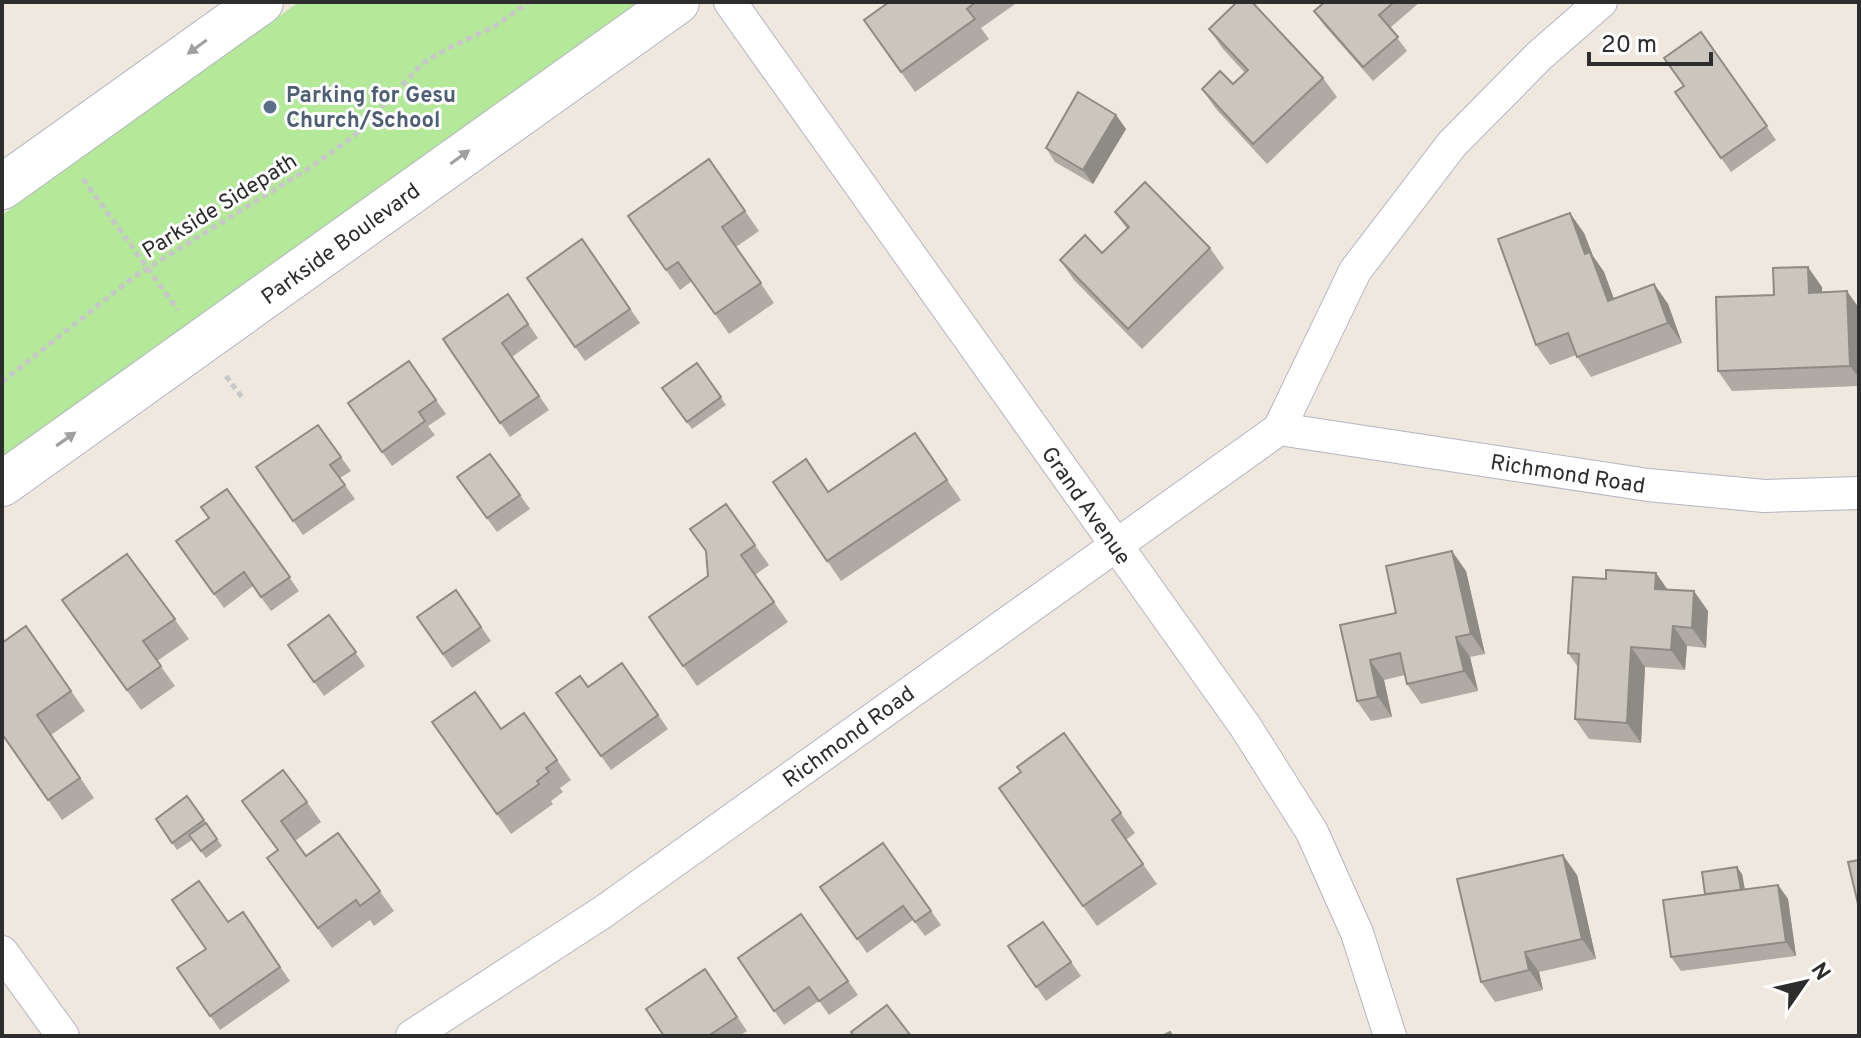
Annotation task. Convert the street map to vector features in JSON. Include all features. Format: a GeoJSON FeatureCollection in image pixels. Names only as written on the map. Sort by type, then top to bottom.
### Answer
{"type":"FeatureCollection","features":[{"type":"Feature","properties":{"kind":"street"},"geometry":{"type":"LineString","coordinates":[[2,187],[261,2]]}},
{"type":"Feature","properties":{"kind":"street","name":"Parkside Boulevard"},"geometry":{"type":"LineString","coordinates":[[2,484],[677,2]]}},
{"type":"Feature","properties":{"kind":"street","name":"Grand Avenue"},"geometry":{"type":"LineString","coordinates":[[730,2],[1245,726],[1312,832],[1357,933],[1390,1036]]}},
{"type":"Feature","properties":{"kind":"street","name":"Richmond Road"},"geometry":{"type":"LineString","coordinates":[[412,1036],[603,912],[1279,429],[1355,271],[1452,144],[1539,56],[1601,2]]}},
{"type":"Feature","properties":{"kind":"street","name":"Richmond Road"},"geometry":{"type":"LineString","coordinates":[[1279,429],[1648,485],[1764,496],[1859,493]]}},
{"type":"Feature","properties":{"kind":"street"},"geometry":{"type":"LineString","coordinates":[[2,952],[63,1036]]}},
{"type":"Feature","properties":{"kind":"path","name":"Parkside Sidepath"},"geometry":{"type":"LineString","coordinates":[[2,382],[110,294],[147,268],[308,169],[354,136],[423,63],[495,26],[529,2]]}},
{"type":"Feature","properties":{"kind":"path"},"geometry":{"type":"LineString","coordinates":[[59,146],[244,400]]}},
{"type":"Feature","properties":{"kind":"green space"},"geometry":{"type":"Polygon","coordinates":[[[299,2],[638,2],[2,457],[2,215],[299,2]]]}},
{"type":"Feature","properties":{"kind":"building"},"geometry":{"type":"Polygon","coordinates":[[[889,2],[976,2],[967,9],[975,19],[901,72],[864,20],[889,2]]]}},
{"type":"Feature","properties":{"kind":"building"},"geometry":{"type":"Polygon","coordinates":[[[1237,2],[1252,2],[1323,78],[1253,144],[1202,89],[1220,71],[1233,84],[1248,70],[1209,29],[1237,2]]]}},
{"type":"Feature","properties":{"kind":"building"},"geometry":{"type":"Polygon","coordinates":[[[1325,2],[1394,2],[1379,15],[1398,37],[1363,67],[1314,11],[1325,2]]]}},
{"type":"Feature","properties":{"kind":"building"},"geometry":{"type":"Polygon","coordinates":[[[1701,32],[1767,126],[1721,158],[1675,92],[1684,86],[1664,58],[1701,32]]]}},
{"type":"Feature","properties":{"kind":"building"},"geometry":{"type":"Polygon","coordinates":[[[1078,92],[1116,115],[1083,170],[1046,148],[1078,92]]]}},
{"type":"Feature","properties":{"kind":"building"},"geometry":{"type":"Polygon","coordinates":[[[709,159],[745,211],[722,227],[761,283],[715,314],[678,262],[666,270],[628,216],[709,159]]]}},
{"type":"Feature","properties":{"kind":"building"},"geometry":{"type":"Polygon","coordinates":[[[1145,182],[1210,248],[1128,329],[1060,260],[1085,235],[1102,253],[1129,227],[1115,212],[1145,182]]]}},
{"type":"Feature","properties":{"kind":"building"},"geometry":{"type":"Polygon","coordinates":[[[1570,213],[1585,254],[1590,252],[1608,301],[1654,284],[1668,323],[1577,357],[1568,333],[1536,345],[1498,239],[1570,213]]]}},
{"type":"Feature","properties":{"kind":"building"},"geometry":{"type":"Polygon","coordinates":[[[582,239],[630,309],[575,347],[527,278],[582,239]]]}},
{"type":"Feature","properties":{"kind":"building"},"geometry":{"type":"Polygon","coordinates":[[[1808,267],[1809,293],[1847,291],[1850,366],[1718,371],[1716,297],[1774,295],[1773,268],[1808,267]]]}},
{"type":"Feature","properties":{"kind":"building"},"geometry":{"type":"Polygon","coordinates":[[[508,294],[528,324],[502,343],[539,396],[500,423],[443,339],[508,294]]]}},
{"type":"Feature","properties":{"kind":"building"},"geometry":{"type":"Polygon","coordinates":[[[409,361],[436,400],[419,412],[425,421],[382,452],[348,403],[409,361]]]}},
{"type":"Feature","properties":{"kind":"building"},"geometry":{"type":"Polygon","coordinates":[[[697,363],[721,397],[687,422],[662,388],[697,363]]]}},
{"type":"Feature","properties":{"kind":"building"},"geometry":{"type":"Polygon","coordinates":[[[318,425],[341,457],[330,465],[345,485],[293,521],[256,467],[318,425]]]}},
{"type":"Feature","properties":{"kind":"building"},"geometry":{"type":"Polygon","coordinates":[[[915,433],[947,480],[827,561],[773,482],[806,459],[828,492],[915,433]]]}},
{"type":"Feature","properties":{"kind":"building"},"geometry":{"type":"Polygon","coordinates":[[[490,454],[520,495],[487,518],[457,477],[490,454]]]}},
{"type":"Feature","properties":{"kind":"building"},"geometry":{"type":"Polygon","coordinates":[[[227,489],[290,577],[261,597],[244,572],[214,594],[176,541],[209,518],[201,507],[227,489]]]}},
{"type":"Feature","properties":{"kind":"building"},"geometry":{"type":"Polygon","coordinates":[[[726,504],[755,545],[741,555],[774,602],[683,666],[649,617],[708,576],[706,551],[690,529],[726,504]]]}},
{"type":"Feature","properties":{"kind":"building"},"geometry":{"type":"Polygon","coordinates":[[[1452,551],[1471,634],[1456,637],[1464,671],[1407,684],[1400,653],[1370,660],[1378,697],[1357,701],[1340,625],[1396,613],[1386,566],[1452,551]]]}},
{"type":"Feature","properties":{"kind":"building"},"geometry":{"type":"Polygon","coordinates":[[[127,554],[175,619],[143,641],[161,666],[127,690],[62,600],[127,554]]]}},
{"type":"Feature","properties":{"kind":"building"},"geometry":{"type":"Polygon","coordinates":[[[1606,570],[1656,573],[1655,589],[1694,591],[1692,628],[1673,626],[1671,650],[1631,647],[1627,723],[1575,719],[1579,654],[1568,653],[1573,577],[1606,579],[1606,570]]]}},
{"type":"Feature","properties":{"kind":"building"},"geometry":{"type":"Polygon","coordinates":[[[456,590],[481,627],[443,654],[417,617],[456,590]]]}},
{"type":"Feature","properties":{"kind":"building"},"geometry":{"type":"Polygon","coordinates":[[[329,615],[356,652],[314,682],[288,645],[329,615]]]}},
{"type":"Feature","properties":{"kind":"building"},"geometry":{"type":"Polygon","coordinates":[[[26,626],[71,691],[37,715],[80,778],[48,800],[2,734],[2,643],[26,626]]]}},
{"type":"Feature","properties":{"kind":"building"},"geometry":{"type":"Polygon","coordinates":[[[622,663],[658,715],[601,756],[556,693],[580,676],[588,687],[622,663]]]}},
{"type":"Feature","properties":{"kind":"building"},"geometry":{"type":"Polygon","coordinates":[[[475,692],[501,729],[524,713],[557,760],[546,768],[549,772],[537,781],[539,784],[497,814],[432,722],[475,692]]]}},
{"type":"Feature","properties":{"kind":"building"},"geometry":{"type":"Polygon","coordinates":[[[1064,733],[1121,813],[1112,820],[1143,864],[1083,906],[999,788],[1021,772],[1017,767],[1064,733]]]}},
{"type":"Feature","properties":{"kind":"building"},"geometry":{"type":"Polygon","coordinates":[[[283,770],[307,802],[281,821],[306,856],[338,833],[380,891],[360,906],[356,900],[318,928],[267,858],[278,850],[242,801],[283,770]]]}},
{"type":"Feature","properties":{"kind":"building"},"geometry":{"type":"Polygon","coordinates":[[[187,796],[204,820],[172,843],[156,819],[187,796]]]}},
{"type":"Feature","properties":{"kind":"building"},"geometry":{"type":"Polygon","coordinates":[[[206,823],[217,839],[201,851],[189,835],[206,823]]]}},
{"type":"Feature","properties":{"kind":"building"},"geometry":{"type":"Polygon","coordinates":[[[883,843],[931,911],[915,922],[903,906],[857,939],[820,887],[883,843]]]}},
{"type":"Feature","properties":{"kind":"building"},"geometry":{"type":"Polygon","coordinates":[[[1563,855],[1582,939],[1525,952],[1529,970],[1481,982],[1457,879],[1563,855]]]}},
{"type":"Feature","properties":{"kind":"building"},"geometry":{"type":"Polygon","coordinates":[[[1859,860],[1859,908],[1848,862],[1859,860]]]}},
{"type":"Feature","properties":{"kind":"building"},"geometry":{"type":"Polygon","coordinates":[[[1737,867],[1741,890],[1705,894],[1702,872],[1737,867]]]}},
{"type":"Feature","properties":{"kind":"building"},"geometry":{"type":"Polygon","coordinates":[[[199,881],[228,922],[243,912],[280,967],[210,1016],[177,968],[206,949],[172,900],[199,881]]]}},
{"type":"Feature","properties":{"kind":"building"},"geometry":{"type":"Polygon","coordinates":[[[1778,885],[1786,942],[1671,957],[1663,900],[1778,885]]]}},
{"type":"Feature","properties":{"kind":"building"},"geometry":{"type":"Polygon","coordinates":[[[801,914],[848,981],[819,1001],[809,987],[774,1011],[738,958],[801,914]]]}},
{"type":"Feature","properties":{"kind":"building"},"geometry":{"type":"Polygon","coordinates":[[[1043,922],[1071,962],[1036,987],[1008,946],[1043,922]]]}},
{"type":"Feature","properties":{"kind":"building"},"geometry":{"type":"Polygon","coordinates":[[[705,969],[737,1017],[708,1036],[664,1036],[646,1009],[705,969]]]}},
{"type":"Feature","properties":{"kind":"building"},"geometry":{"type":"Polygon","coordinates":[[[887,1005],[911,1036],[854,1036],[851,1032],[887,1005]]]}},
{"type":"Feature","properties":{"kind":"place","name":"Parking for Gesu Church/School"},"geometry":{"type":"Point","coordinates":[270,107]}}]}
